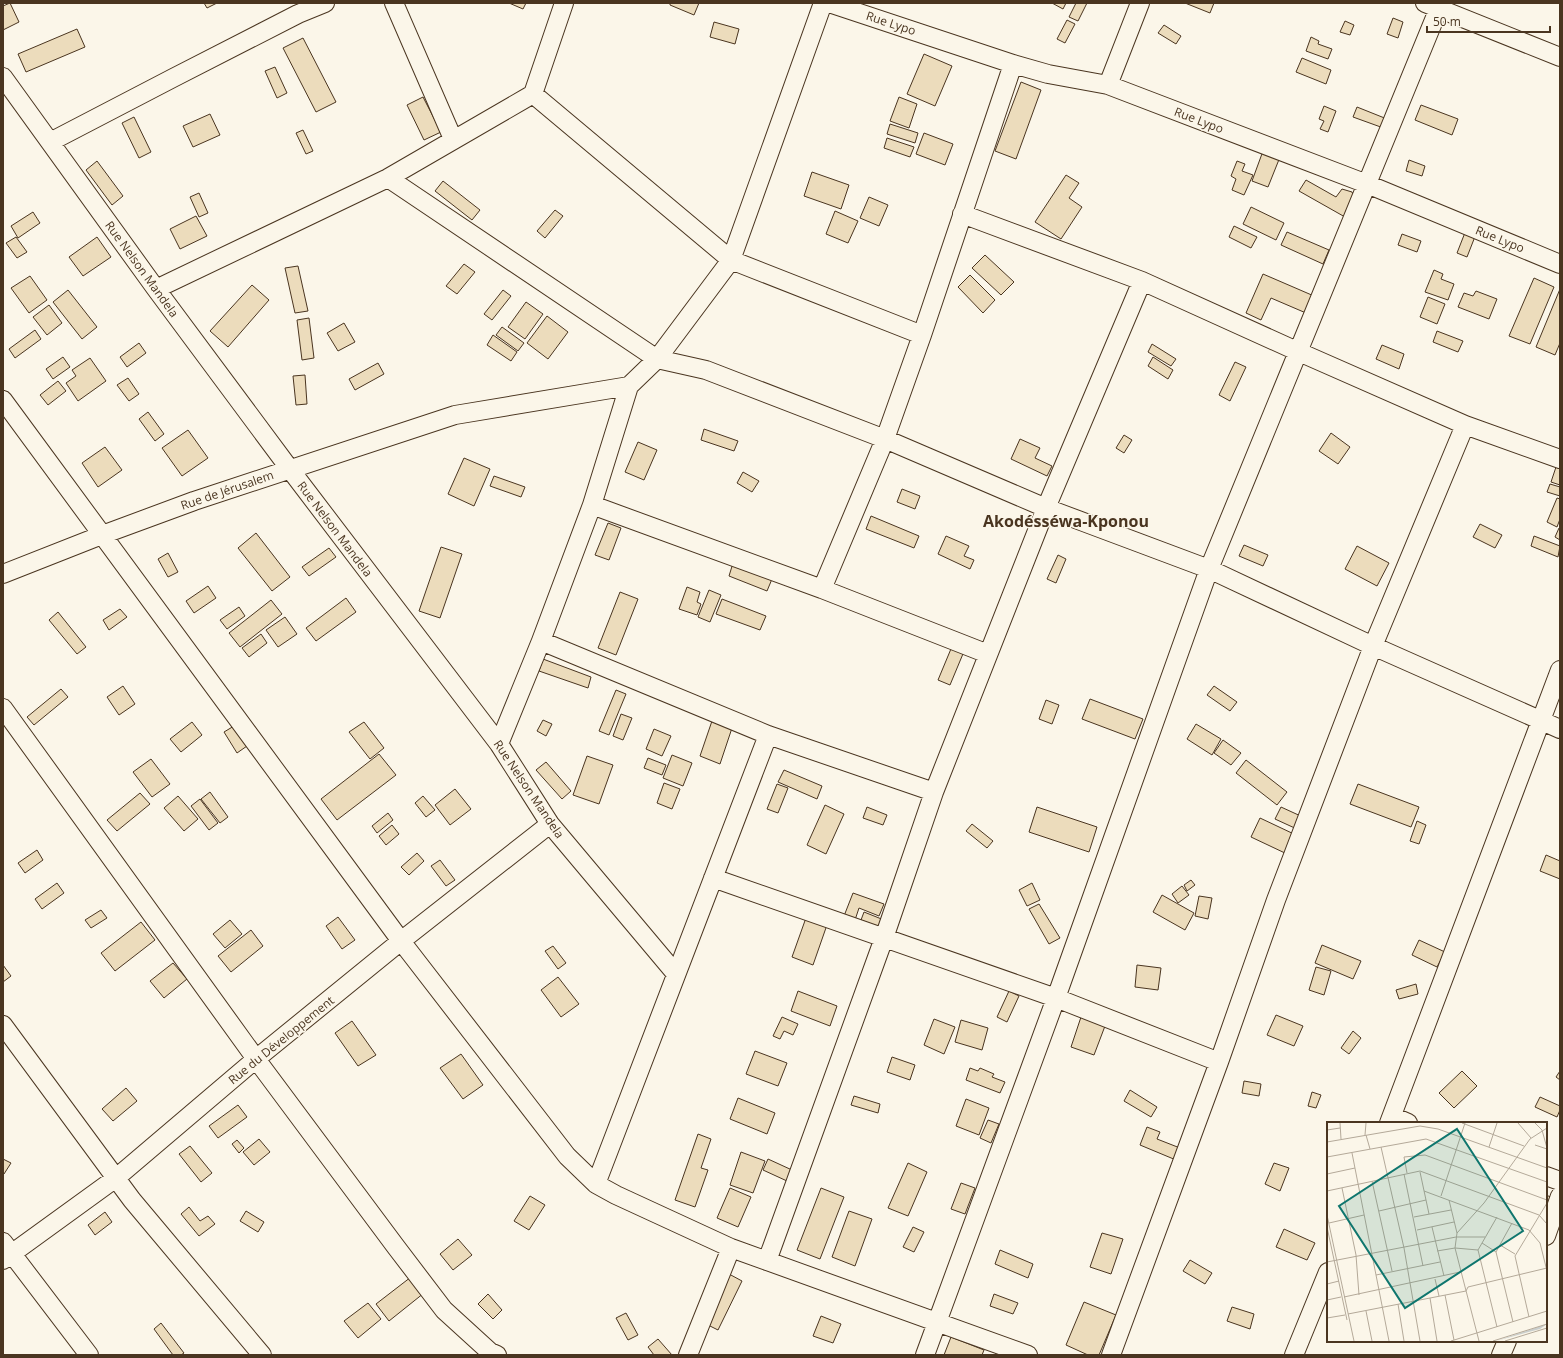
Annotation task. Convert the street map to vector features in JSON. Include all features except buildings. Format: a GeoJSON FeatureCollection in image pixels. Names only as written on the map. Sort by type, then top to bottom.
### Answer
{"type":"FeatureCollection","features":[{"type":"Feature","properties":{"kind":"street"},"geometry":{"type":"LineString","coordinates":[[50,142],[173,78],[296,9],[325,3]]}},
{"type":"Feature","properties":{"kind":"street"},"geometry":{"type":"LineString","coordinates":[[394,3],[453,139]]}},
{"type":"Feature","properties":{"kind":"street"},"geometry":{"type":"LineString","coordinates":[[156,288],[388,178],[533,94],[564,3]]}},
{"type":"Feature","properties":{"kind":"street"},"geometry":{"type":"LineString","coordinates":[[499,744],[541,640],[592,504],[629,386],[657,359],[732,260],[822,3]]}},
{"type":"Feature","properties":{"kind":"street","name":"Rue Lypo"},"geometry":{"type":"LineString","coordinates":[[829,3],[1013,64],[1054,75],[1108,85],[1367,184],[1560,264]]}},
{"type":"Feature","properties":{"kind":"street"},"geometry":{"type":"LineString","coordinates":[[1108,85],[1140,3]]}},
{"type":"Feature","properties":{"kind":"street"},"geometry":{"type":"LineString","coordinates":[[925,1355],[1056,998],[1209,570],[1367,184],[1435,5],[1560,57]]}},
{"type":"Feature","properties":{"kind":"street"},"geometry":{"type":"LineString","coordinates":[[822,589],[885,439],[922,335],[1013,64]]}},
{"type":"Feature","properties":{"kind":"street","name":"Rue Nelson Mandela"},"geometry":{"type":"LineString","coordinates":[[3,77],[289,468],[499,744],[550,824],[676,974]]}},
{"type":"Feature","properties":{"kind":"street"},"geometry":{"type":"LineString","coordinates":[[533,94],[732,260],[922,335]]}},
{"type":"Feature","properties":{"kind":"street"},"geometry":{"type":"LineString","coordinates":[[388,178],[657,359],[706,370],[885,439],[1046,508],[1209,570],[1373,646],[1560,729]]}},
{"type":"Feature","properties":{"kind":"street"},"geometry":{"type":"LineString","coordinates":[[962,214],[1142,281],[1465,425],[1560,459]]}},
{"type":"Feature","properties":{"kind":"street"},"geometry":{"type":"LineString","coordinates":[[767,1261],[884,938],[934,792],[1046,508],[1142,281]]}},
{"type":"Feature","properties":{"kind":"street","name":"Rue de Jérusalem"},"geometry":{"type":"LineString","coordinates":[[3,574],[194,501],[289,468],[455,414],[629,386]]}},
{"type":"Feature","properties":{"kind":"street"},"geometry":{"type":"LineString","coordinates":[[3,400],[401,941],[567,1156],[596,1184],[616,1195],[731,1248],[938,1321],[1028,1355]]}},
{"type":"Feature","properties":{"kind":"street"},"geometry":{"type":"LineString","coordinates":[[1112,1355],[1219,1062],[1276,900],[1373,646],[1465,425]]}},
{"type":"Feature","properties":{"kind":"street"},"geometry":{"type":"LineString","coordinates":[[592,504],[822,589],[988,654]]}},
{"type":"Feature","properties":{"kind":"street"},"geometry":{"type":"LineString","coordinates":[[541,640],[768,735],[934,792]]}},
{"type":"Feature","properties":{"kind":"street"},"geometry":{"type":"LineString","coordinates":[[1396,1121],[1540,720],[1560,670]]}},
{"type":"Feature","properties":{"kind":"street"},"geometry":{"type":"LineString","coordinates":[[3,708],[256,1059],[444,1310],[490,1352],[497,1355]]}},
{"type":"Feature","properties":{"kind":"street"},"geometry":{"type":"LineString","coordinates":[[596,1184],[768,735]]}},
{"type":"Feature","properties":{"kind":"street","name":"Rue du Développement"},"geometry":{"type":"LineString","coordinates":[[6,1252],[116,1178],[256,1059],[401,941],[550,824]]}},
{"type":"Feature","properties":{"kind":"street"},"geometry":{"type":"LineString","coordinates":[[713,878],[1056,998],[1219,1062]]}},
{"type":"Feature","properties":{"kind":"street"},"geometry":{"type":"LineString","coordinates":[[3,1025],[132,1200],[262,1355]]}},
{"type":"Feature","properties":{"kind":"street"},"geometry":{"type":"LineString","coordinates":[[1547,1176],[1560,1181]]}},
{"type":"Feature","properties":{"kind":"street"},"geometry":{"type":"LineString","coordinates":[[1547,1233],[1560,1196]]}},
{"type":"Feature","properties":{"kind":"street"},"geometry":{"type":"LineString","coordinates":[[688,1355],[731,1248]]}},
{"type":"Feature","properties":{"kind":"street"},"geometry":{"type":"LineString","coordinates":[[6,1252],[89,1355]]}},
{"type":"Feature","properties":{"kind":"street"},"geometry":{"type":"LineString","coordinates":[[1294,1355],[1327,1274]]}},
{"type":"Feature","properties":{"kind":"street"},"geometry":{"type":"LineString","coordinates":[[1501,1355],[1507,1342]]}},
{"type":"Feature","properties":{"kind":"district","name":"Akodésséwa-Kponou"},"geometry":{"type":"Point","coordinates":[1066,521]}}]}
